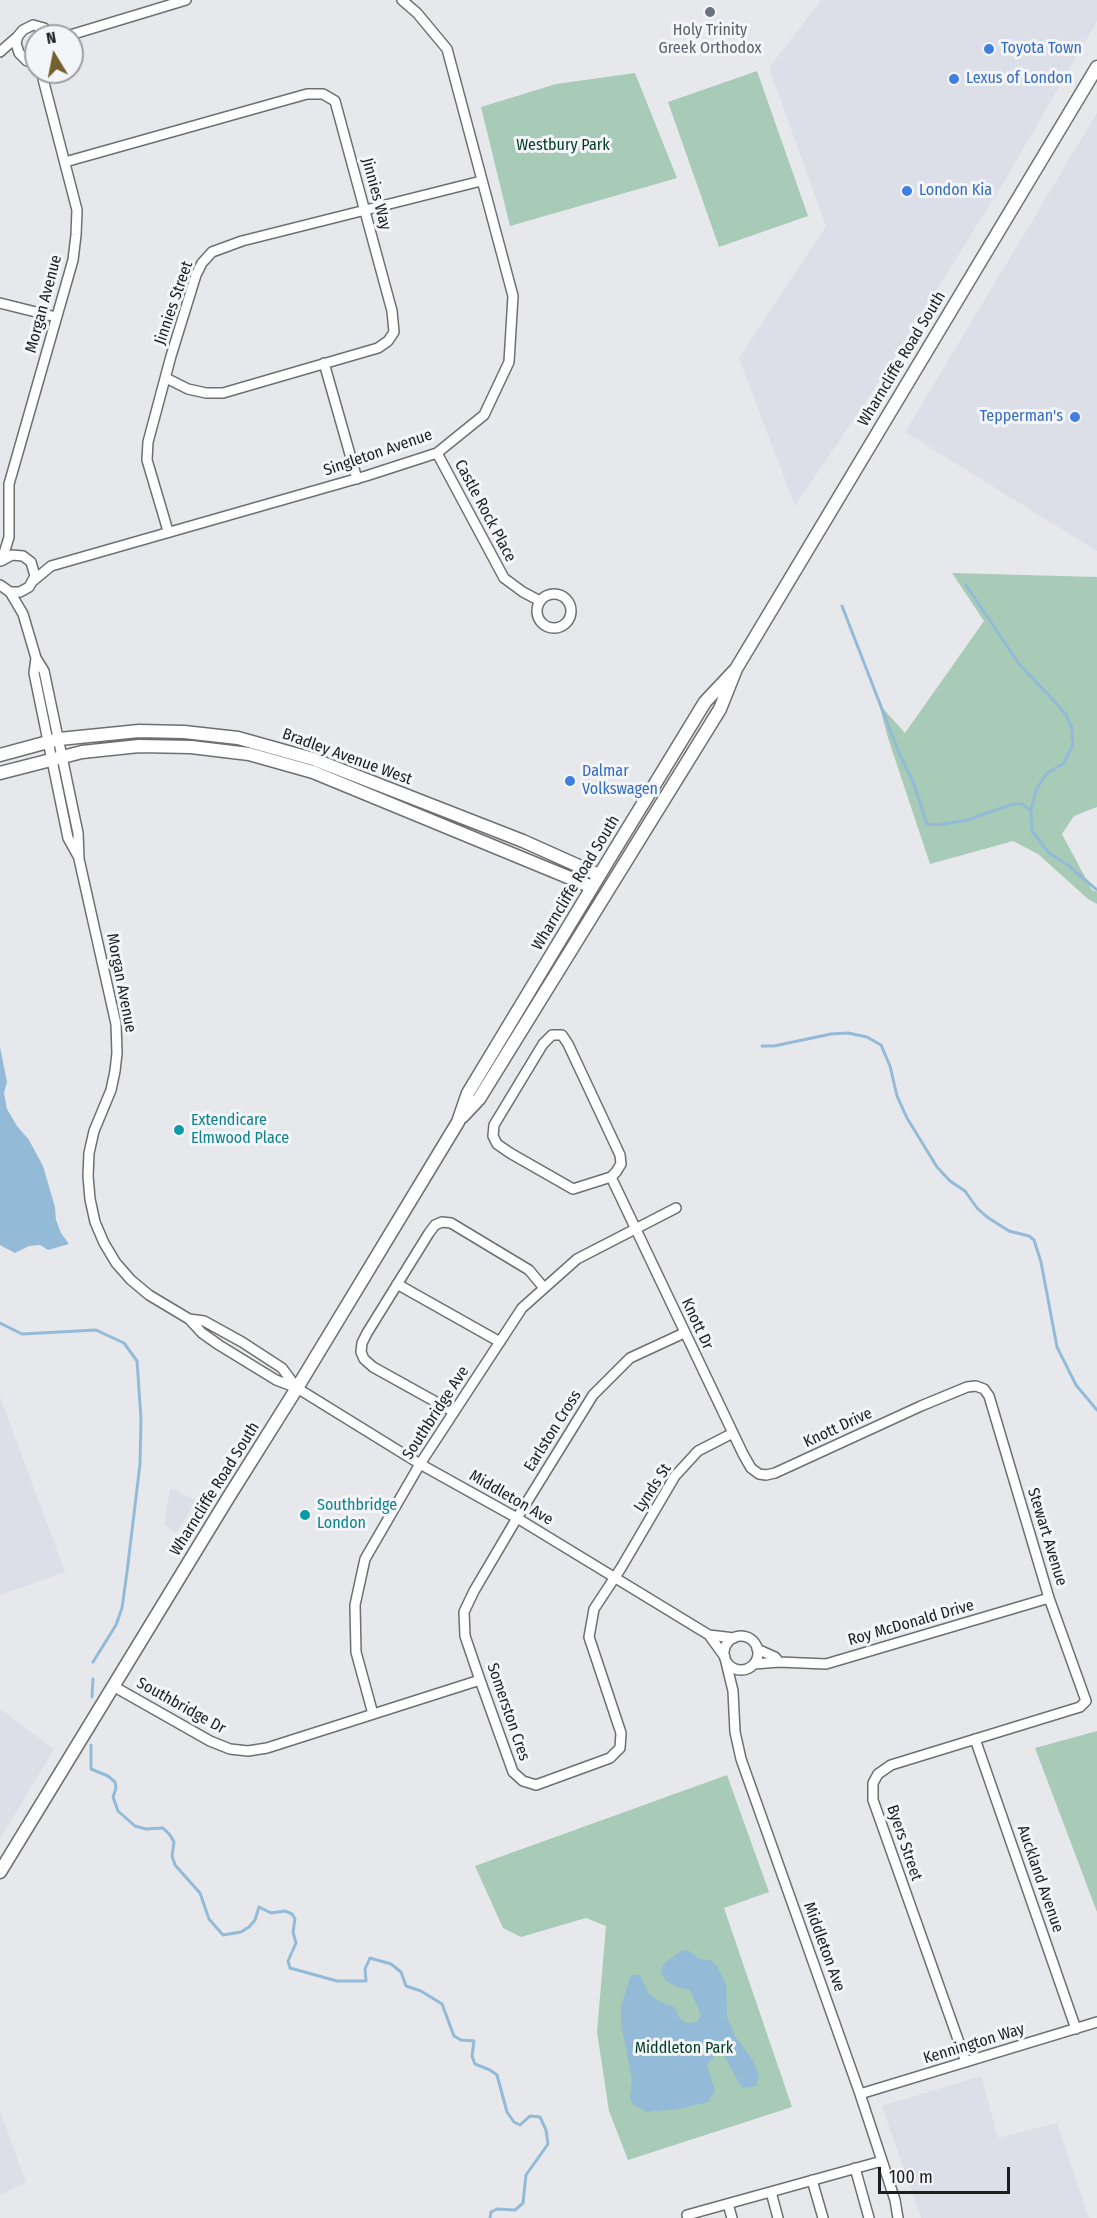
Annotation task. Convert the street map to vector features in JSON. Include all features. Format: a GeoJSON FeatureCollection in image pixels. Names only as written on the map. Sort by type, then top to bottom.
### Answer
{"type":"FeatureCollection","features":[{"type":"Feature","properties":{"kind":"main road","name":"Wharncliffe Road South"},"geometry":{"type":"LineString","coordinates":[[0,1872],[458,1122],[479,1099],[720,709],[736,669],[1097,67]]}},
{"type":"Feature","properties":{"kind":"main road","name":"Wharncliffe Road South"},"geometry":{"type":"LineString","coordinates":[[458,1122],[468,1093],[599,874],[705,702],[736,669]]}},
{"type":"Feature","properties":{"kind":"main road","name":"Bradley Avenue West"},"geometry":{"type":"LineString","coordinates":[[0,755],[54,740],[139,731],[184,732],[238,738],[313,759],[523,841],[599,874]]}},
{"type":"Feature","properties":{"kind":"main road","name":"Bradley Avenue West"},"geometry":{"type":"LineString","coordinates":[[0,773],[82,752],[139,746],[191,747],[249,754],[313,772],[592,887]]}},
{"type":"Feature","properties":{"kind":"street"},"geometry":{"type":"LineString","coordinates":[[84,31],[186,0]]}},
{"type":"Feature","properties":{"kind":"street","name":"Singleton Avenue"},"geometry":{"type":"LineString","coordinates":[[31,584],[51,566],[357,479],[437,453],[484,415],[509,362],[513,296],[447,49],[417,13],[402,0]]}},
{"type":"Feature","properties":{"kind":"street"},"geometry":{"type":"LineString","coordinates":[[0,52],[24,30]]}},
{"type":"Feature","properties":{"kind":"street"},"geometry":{"type":"LineString","coordinates":[[18,37],[16,46],[24,56]]}},
{"type":"Feature","properties":{"kind":"street"},"geometry":{"type":"LineString","coordinates":[[0,52],[24,60]]}},
{"type":"Feature","properties":{"kind":"street","name":"Morgan Avenue"},"geometry":{"type":"LineString","coordinates":[[1,561],[9,537],[9,484],[73,260],[76,235],[76,210],[43,84]]}},
{"type":"Feature","properties":{"kind":"street","name":"Jinnies Way"},"geometry":{"type":"LineString","coordinates":[[65,162],[307,94],[323,94],[335,101],[393,311],[394,332],[388,341],[378,348],[223,393],[206,393],[188,389],[166,378]]}},
{"type":"Feature","properties":{"kind":"street","name":"Jinnies Street"},"geometry":{"type":"LineString","coordinates":[[168,531],[147,460],[148,442],[196,275],[202,263],[212,252],[242,241],[481,181]]}},
{"type":"Feature","properties":{"kind":"street"},"geometry":{"type":"LineString","coordinates":[[0,303],[56,317]]}},
{"type":"Feature","properties":{"kind":"street"},"geometry":{"type":"LineString","coordinates":[[324,363],[357,479]]}},
{"type":"Feature","properties":{"kind":"street","name":"Castle Rock Place"},"geometry":{"type":"LineString","coordinates":[[437,453],[504,578],[540,602]]}},
{"type":"Feature","properties":{"kind":"street"},"geometry":{"type":"LineString","coordinates":[[3,588],[20,592],[31,584],[34,571],[9,537]]}},
{"type":"Feature","properties":{"kind":"street"},"geometry":{"type":"LineString","coordinates":[[1,561],[12,555],[51,566]]}},
{"type":"Feature","properties":{"kind":"street","name":"Morgan Avenue"},"geometry":{"type":"LineString","coordinates":[[23,614],[31,584]]}},
{"type":"Feature","properties":{"kind":"street","name":"Morgan Avenue"},"geometry":{"type":"LineString","coordinates":[[3,588],[23,614],[36,658],[44,671],[68,838],[79,859],[114,1015],[117,1043],[113,1081],[94,1131],[89,1153],[88,1176],[92,1211],[104,1243],[123,1272],[149,1295],[189,1319],[202,1333],[228,1351],[276,1380],[297,1388]]}},
{"type":"Feature","properties":{"kind":"street"},"geometry":{"type":"LineString","coordinates":[[552,1035],[562,1035],[568,1044],[620,1155],[621,1164],[611,1177],[573,1189],[510,1154],[497,1144],[493,1136],[494,1125],[543,1044],[552,1035]]}},
{"type":"Feature","properties":{"kind":"street","name":"Knott Dr"},"geometry":{"type":"LineString","coordinates":[[611,1177],[733,1432]]}},
{"type":"Feature","properties":{"kind":"street","name":"Southbridge Ave"},"geometry":{"type":"LineString","coordinates":[[373,1714],[356,1652],[355,1605],[365,1559],[420,1464],[522,1308],[577,1259],[676,1208]]}},
{"type":"Feature","properties":{"kind":"street"},"geometry":{"type":"LineString","coordinates":[[454,1412],[373,1367],[364,1359],[361,1352],[362,1343],[429,1233],[435,1225],[442,1222],[451,1223],[529,1270],[544,1288]]}},
{"type":"Feature","properties":{"kind":"street"},"geometry":{"type":"LineString","coordinates":[[397,1284],[500,1342]]}},
{"type":"Feature","properties":{"kind":"street","name":"Morgan Avenue"},"geometry":{"type":"LineString","coordinates":[[189,1319],[204,1321],[243,1342],[282,1368],[297,1388]]}},
{"type":"Feature","properties":{"kind":"street","name":"Earlston Cross"},"geometry":{"type":"LineString","coordinates":[[517,1518],[593,1395],[630,1358],[684,1333]]}},
{"type":"Feature","properties":{"kind":"street","name":"Knott Drive"},"geometry":{"type":"LineString","coordinates":[[733,1432],[751,1468],[766,1475],[775,1473],[931,1402],[976,1386]]}},
{"type":"Feature","properties":{"kind":"street","name":"Stewart Avenue"},"geometry":{"type":"LineString","coordinates":[[976,1386],[984,1389],[989,1396],[1049,1598],[1086,1701]]}},
{"type":"Feature","properties":{"kind":"street","name":"Middleton Ave"},"geometry":{"type":"LineString","coordinates":[[297,1388],[420,1464],[517,1518],[709,1635]]}},
{"type":"Feature","properties":{"kind":"street","name":"Lynds St"},"geometry":{"type":"LineString","coordinates":[[615,1577],[675,1476],[698,1451],[733,1432]]}},
{"type":"Feature","properties":{"kind":"street","name":"Somerston Cres"},"geometry":{"type":"LineString","coordinates":[[517,1518],[464,1612],[465,1636],[480,1680],[513,1772],[523,1781],[536,1785],[610,1758],[620,1748],[621,1733],[589,1637],[594,1609],[615,1577]]}},
{"type":"Feature","properties":{"kind":"street","name":"Roy McDonald Drive"},"geometry":{"type":"LineString","coordinates":[[754,1664],[779,1662],[826,1664],[1049,1598]]}},
{"type":"Feature","properties":{"kind":"street"},"geometry":{"type":"LineString","coordinates":[[709,1635],[745,1637],[755,1643],[758,1657],[754,1664],[731,1684]]}},
{"type":"Feature","properties":{"kind":"street"},"geometry":{"type":"LineString","coordinates":[[709,1635],[734,1669],[745,1670]]}},
{"type":"Feature","properties":{"kind":"street"},"geometry":{"type":"LineString","coordinates":[[726,1659],[725,1649],[734,1638]]}},
{"type":"Feature","properties":{"kind":"street"},"geometry":{"type":"LineString","coordinates":[[757,1648],[779,1662]]}},
{"type":"Feature","properties":{"kind":"street","name":"Middleton Ave"},"geometry":{"type":"LineString","coordinates":[[726,1659],[731,1684],[735,1732],[741,1759],[860,2094],[898,2218]]}},
{"type":"Feature","properties":{"kind":"street","name":"Southbridge Dr"},"geometry":{"type":"LineString","coordinates":[[113,1686],[210,1741],[230,1749],[248,1751],[267,1748],[480,1680]]}},
{"type":"Feature","properties":{"kind":"street","name":"Byers Street"},"geometry":{"type":"LineString","coordinates":[[966,2062],[873,1800],[873,1783],[878,1774],[891,1765],[1080,1707],[1086,1701]]}},
{"type":"Feature","properties":{"kind":"street","name":"Auckland Avenue"},"geometry":{"type":"LineString","coordinates":[[975,1739],[1076,2029]]}},
{"type":"Feature","properties":{"kind":"street","name":"Kennington Way"},"geometry":{"type":"LineString","coordinates":[[860,2094],[1097,2022]]}},
{"type":"Feature","properties":{"kind":"street"},"geometry":{"type":"LineString","coordinates":[[688,2218],[687,2215],[882,2161]]}},
{"type":"Feature","properties":{"kind":"street"},"geometry":{"type":"LineString","coordinates":[[855,2168],[869,2218]]}},
{"type":"Feature","properties":{"kind":"street"},"geometry":{"type":"LineString","coordinates":[[812,2180],[823,2218]]}},
{"type":"Feature","properties":{"kind":"street"},"geometry":{"type":"LineString","coordinates":[[771,2192],[778,2218]]}},
{"type":"Feature","properties":{"kind":"street"},"geometry":{"type":"LineString","coordinates":[[728,2204],[732,2218]]}},
{"type":"Feature","properties":{"kind":"shaded area"},"geometry":{"type":"Polygon","coordinates":[[[821,0],[1097,0],[1097,21],[1004,182],[881,379],[795,506],[739,358],[826,226],[769,68],[821,0]]]}},
{"type":"Feature","properties":{"kind":"shaded area"},"geometry":{"type":"Polygon","coordinates":[[[1097,113],[1097,551],[905,432],[1097,113]]]}},
{"type":"Feature","properties":{"kind":"shaded area"},"geometry":{"type":"Polygon","coordinates":[[[0,1397],[65,1572],[0,1595],[0,1397]]]}},
{"type":"Feature","properties":{"kind":"shaded area"},"geometry":{"type":"Polygon","coordinates":[[[170,1489],[196,1501],[176,1533],[164,1524],[170,1489]]]}},
{"type":"Feature","properties":{"kind":"shaded area"},"geometry":{"type":"Polygon","coordinates":[[[0,1709],[54,1749],[0,1839],[0,1709]]]}},
{"type":"Feature","properties":{"kind":"shaded area"},"geometry":{"type":"Polygon","coordinates":[[[981,2076],[998,2138],[1057,2123],[1089,2218],[921,2218],[882,2106],[981,2076]]]}},
{"type":"Feature","properties":{"kind":"shaded area"},"geometry":{"type":"Polygon","coordinates":[[[0,2111],[26,2182],[0,2195],[0,2111]]]}},
{"type":"Feature","properties":{"kind":"green space"},"geometry":{"type":"Polygon","coordinates":[[[757,71],[808,216],[719,247],[668,102],[757,71]]]}},
{"type":"Feature","properties":{"kind":"green space","name":"Westbury Park"},"geometry":{"type":"Polygon","coordinates":[[[635,73],[677,178],[510,226],[481,107],[556,84],[635,73]]]}},
{"type":"Feature","properties":{"kind":"green space"},"geometry":{"type":"Polygon","coordinates":[[[952,573],[1097,577],[1097,807],[1074,816],[1062,834],[1092,890],[1097,892],[1097,904],[1088,899],[1038,854],[1013,841],[930,864],[879,704],[905,733],[984,621],[952,573]]]}},
{"type":"Feature","properties":{"kind":"green space"},"geometry":{"type":"Polygon","coordinates":[[[1097,1731],[1097,1912],[1035,1748],[1097,1731]]]}},
{"type":"Feature","properties":{"kind":"green space","name":"Middleton Park"},"geometry":{"type":"Polygon","coordinates":[[[727,1775],[769,1892],[724,1908],[792,2107],[628,2160],[609,2111],[597,2032],[606,1926],[586,1918],[521,1937],[503,1928],[475,1866],[727,1775]]]}},
{"type":"Feature","properties":{"kind":"water"},"geometry":{"type":"Polygon","coordinates":[[[0,1047],[7,1082],[4,1093],[7,1109],[29,1140],[43,1166],[55,1207],[56,1220],[69,1244],[48,1250],[40,1245],[29,1246],[15,1253],[0,1245],[0,1047]]]}},
{"type":"Feature","properties":{"kind":"water"},"geometry":{"type":"Polygon","coordinates":[[[688,1950],[699,1959],[710,1960],[717,1966],[726,1984],[727,2017],[735,2036],[752,2059],[759,2074],[756,2086],[742,2088],[724,2056],[715,2055],[707,2065],[715,2091],[708,2102],[678,2109],[647,2112],[633,2105],[630,2098],[632,2079],[621,2024],[621,2006],[631,1975],[640,1975],[648,1993],[659,2001],[674,2007],[680,2019],[687,2023],[697,2022],[701,2015],[690,1990],[677,1987],[665,1980],[661,1971],[664,1963],[681,1951],[688,1950]]]}},
{"type":"Feature","properties":{"kind":"waterway"},"geometry":{"type":"LineString","coordinates":[[966,585],[1019,664],[1057,704],[1066,715],[1072,728],[1073,744],[1063,764],[1047,773],[1036,790],[1031,811],[1032,831],[1049,853],[1069,866],[1097,890]]}},
{"type":"Feature","properties":{"kind":"waterway"},"geometry":{"type":"LineString","coordinates":[[842,606],[899,753],[914,784],[927,824],[937,825],[967,820],[1013,804],[1022,804],[1031,811]]}},
{"type":"Feature","properties":{"kind":"waterway"},"geometry":{"type":"LineString","coordinates":[[762,1046],[848,1033],[867,1037],[881,1045],[890,1066],[897,1096],[907,1118],[937,1167],[950,1181],[965,1191],[977,1208],[987,1217],[1009,1231],[1029,1236],[1034,1240],[1041,1262],[1057,1347],[1076,1385],[1097,1410]]}},
{"type":"Feature","properties":{"kind":"waterway"},"geometry":{"type":"LineString","coordinates":[[0,1323],[22,1334],[96,1330],[124,1343],[137,1361],[141,1419],[140,1464],[122,1608],[116,1625],[93,1662]]}},
{"type":"Feature","properties":{"kind":"waterway"},"geometry":{"type":"LineString","coordinates":[[92,1697],[93,1679]]}},
{"type":"Feature","properties":{"kind":"waterway"},"geometry":{"type":"LineString","coordinates":[[91,1745],[91,1769],[108,1776],[115,1782],[113,1797],[118,1811],[135,1826],[146,1829],[163,1828],[170,1835],[174,1842],[172,1856],[175,1865],[200,1893],[209,1919],[223,1935],[241,1932],[249,1927],[255,1920],[259,1907],[271,1913],[285,1911],[292,1914],[295,1919],[293,1932],[296,1943],[288,1961],[290,1968],[337,1981],[366,1981],[365,1969],[370,1958],[391,1964],[401,1972],[406,1986],[421,1991],[442,2004],[454,2036],[461,2040],[474,2041],[472,2056],[475,2064],[497,2075],[507,2112],[514,2122],[520,2125],[530,2116],[540,2117],[546,2130],[548,2144],[526,2175],[523,2203],[515,2210],[497,2209],[491,2212],[490,2218]]}},
{"type":"Feature","properties":{"kind":"place","name":"Holy Trinity Greek Orthodox"},"geometry":{"type":"Point","coordinates":[710,12]}},
{"type":"Feature","properties":{"kind":"place","name":"Toyota Town"},"geometry":{"type":"Point","coordinates":[989,49]}},
{"type":"Feature","properties":{"kind":"place","name":"Lexus of London"},"geometry":{"type":"Point","coordinates":[954,79]}},
{"type":"Feature","properties":{"kind":"place","name":"London Kia"},"geometry":{"type":"Point","coordinates":[907,191]}},
{"type":"Feature","properties":{"kind":"place","name":"Tepperman's"},"geometry":{"type":"Point","coordinates":[1075,417]}},
{"type":"Feature","properties":{"kind":"place","name":"Dalmar Volkswagen"},"geometry":{"type":"Point","coordinates":[570,781]}},
{"type":"Feature","properties":{"kind":"place","name":"Extendicare Elmwood Place"},"geometry":{"type":"Point","coordinates":[179,1130]}},
{"type":"Feature","properties":{"kind":"place","name":"Southbridge London"},"geometry":{"type":"Point","coordinates":[305,1515]}}]}
